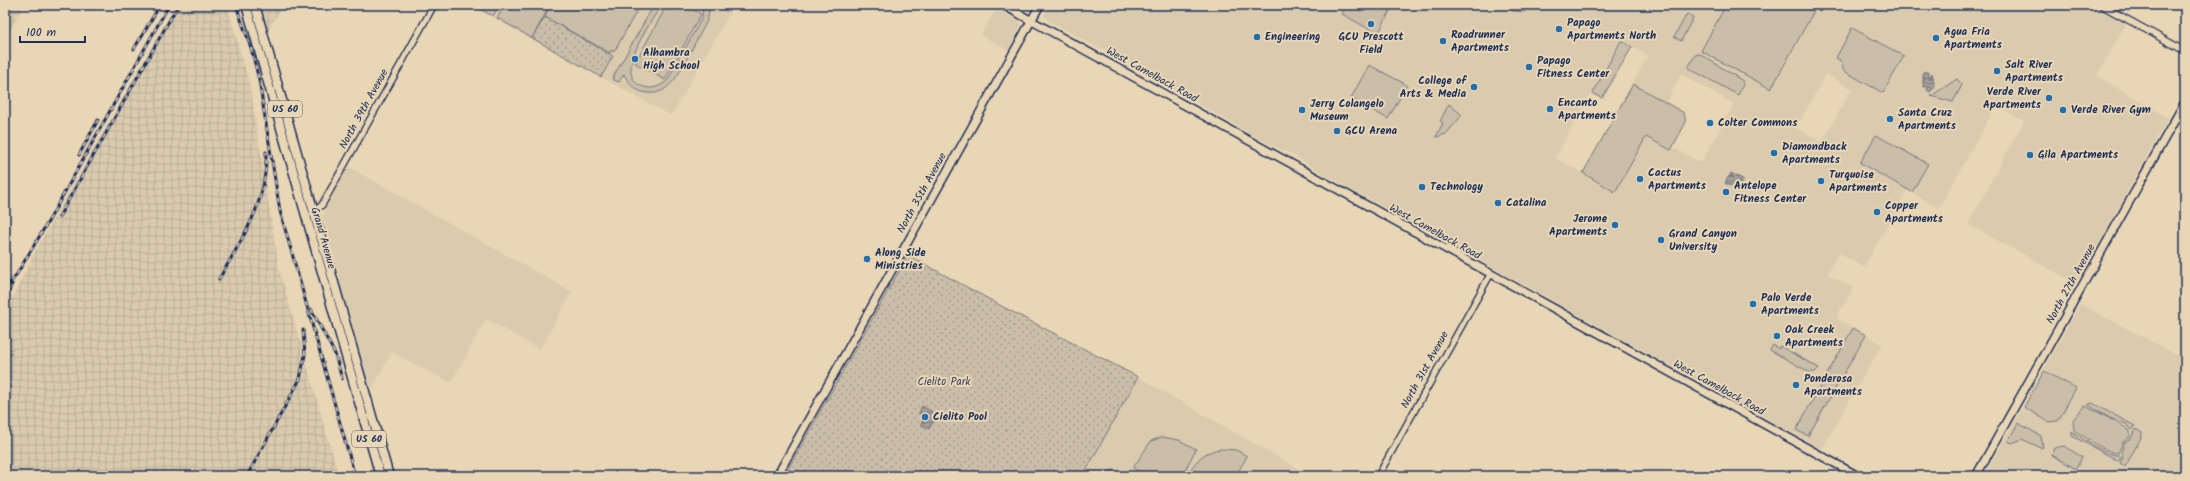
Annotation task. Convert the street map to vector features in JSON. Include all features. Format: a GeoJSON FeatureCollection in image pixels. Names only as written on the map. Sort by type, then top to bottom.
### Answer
{"type":"FeatureCollection","features":[{"type":"Feature","properties":{"kind":"highway","name":"Grand Avenue"},"geometry":{"type":"LineString","coordinates":[[246,5],[380,476]]}},
{"type":"Feature","properties":{"kind":"highway","name":"Grand Avenue"},"geometry":{"type":"LineString","coordinates":[[255,5],[389,476]]}},
{"type":"Feature","properties":{"kind":"highway"},"geometry":{"type":"LineString","coordinates":[[358,401],[367,399]]}},
{"type":"Feature","properties":{"kind":"main road","name":"West Camelback Road"},"geometry":{"type":"LineString","coordinates":[[1003,5],[1858,476]]}},
{"type":"Feature","properties":{"kind":"main road","name":"North 35th Avenue"},"geometry":{"type":"LineString","coordinates":[[779,475],[1040,5]]}},
{"type":"Feature","properties":{"kind":"main road","name":"North 27th Avenue"},"geometry":{"type":"LineString","coordinates":[[1976,476],[2185,102]]}},
{"type":"Feature","properties":{"kind":"street","name":"North 39th Avenue"},"geometry":{"type":"LineString","coordinates":[[315,213],[322,205],[434,5]]}},
{"type":"Feature","properties":{"kind":"street"},"geometry":{"type":"LineString","coordinates":[[2101,5],[2185,51]]}},
{"type":"Feature","properties":{"kind":"street"},"geometry":{"type":"LineString","coordinates":[[306,216],[315,213]]}},
{"type":"Feature","properties":{"kind":"street","name":"North 31st Avenue"},"geometry":{"type":"LineString","coordinates":[[1378,476],[1490,274]]}},
{"type":"Feature","properties":{"kind":"shaded area"},"geometry":{"type":"Polygon","coordinates":[[[5,5],[24,5],[5,39],[5,5]]]}},
{"type":"Feature","properties":{"kind":"shaded area"},"geometry":{"type":"Polygon","coordinates":[[[176,5],[227,5],[250,86],[279,269],[339,476],[5,476],[5,313],[37,248],[176,5]]]}},
{"type":"Feature","properties":{"kind":"shaded area"},"geometry":{"type":"Polygon","coordinates":[[[259,5],[283,5],[267,33],[259,5]]]}},
{"type":"Feature","properties":{"kind":"shaded area","name":"Alhambra High School"},"geometry":{"type":"Polygon","coordinates":[[[470,5],[734,5],[673,113],[670,115],[470,5]]]}},
{"type":"Feature","properties":{"kind":"shaded area","name":"Grand Canyon University"},"geometry":{"type":"Polygon","coordinates":[[[1049,5],[2094,5],[2126,23],[2097,76],[2168,118],[2077,282],[2074,282],[1968,224],[2024,121],[1996,106],[1939,208],[1907,190],[1864,267],[1839,253],[1827,274],[1853,288],[1836,318],[1882,344],[1822,449],[1327,176],[1297,157],[1256,137],[1105,49],[1100,49],[1049,21],[1044,16],[1049,5]],[[1632,47],[1603,100],[1590,94],[1555,158],[1583,173],[1648,56],[1632,47]],[[1681,74],[1666,103],[1684,113],[1686,122],[1673,147],[1701,163],[1734,104],[1681,74]],[[1826,74],[1796,128],[1822,142],[1852,89],[1826,74]]]}},
{"type":"Feature","properties":{"kind":"shaded area"},"geometry":{"type":"Polygon","coordinates":[[[996,9],[1019,21],[1021,25],[1008,50],[981,35],[996,9]]]}},
{"type":"Feature","properties":{"kind":"shaded area"},"geometry":{"type":"Polygon","coordinates":[[[1923,72],[1929,72],[1930,80],[1932,73],[1935,87],[1930,92],[1927,90],[1928,87],[1923,87],[1923,72]]]}},
{"type":"Feature","properties":{"kind":"shaded area"},"geometry":{"type":"Polygon","coordinates":[[[349,167],[572,292],[540,349],[486,319],[451,383],[392,352],[370,392],[341,291],[339,273],[323,216],[326,207],[349,167]]]}},
{"type":"Feature","properties":{"kind":"shaded area"},"geometry":{"type":"Polygon","coordinates":[[[1731,173],[1744,180],[1742,182],[1739,180],[1742,183],[1738,190],[1725,183],[1729,176],[1733,177],[1730,175],[1731,173]]]}},
{"type":"Feature","properties":{"kind":"shaded area"},"geometry":{"type":"Polygon","coordinates":[[[2082,305],[2185,359],[2185,476],[1984,476],[2079,306],[2082,305]]]}},
{"type":"Feature","properties":{"kind":"shaded area"},"geometry":{"type":"Polygon","coordinates":[[[1138,377],[1279,458],[1311,476],[1083,476],[1138,377]]]}},
{"type":"Feature","properties":{"kind":"shaded area"},"geometry":{"type":"Polygon","coordinates":[[[922,406],[937,415],[929,429],[921,424],[925,417],[919,413],[922,406]]]}},
{"type":"Feature","properties":{"kind":"green space"},"geometry":{"type":"Polygon","coordinates":[[[472,5],[499,5],[493,16],[472,5]]]}},
{"type":"Feature","properties":{"kind":"green space"},"geometry":{"type":"Polygon","coordinates":[[[505,5],[640,5],[614,52],[611,50],[610,53],[545,17],[548,9],[532,38],[497,18],[505,5]]]}},
{"type":"Feature","properties":{"kind":"green space"},"geometry":{"type":"Polygon","coordinates":[[[654,5],[661,5],[636,49],[632,61],[631,72],[635,81],[647,88],[656,87],[667,81],[702,18],[703,5],[709,5],[709,11],[704,27],[680,72],[668,86],[661,91],[653,93],[639,91],[634,88],[624,74],[619,82],[612,79],[654,5]]]}},
{"type":"Feature","properties":{"kind":"green space"},"geometry":{"type":"Polygon","coordinates":[[[667,5],[684,5],[701,14],[665,80],[635,63],[667,5]]]}},
{"type":"Feature","properties":{"kind":"green space","name":"GCU Prescott Field"},"geometry":{"type":"Polygon","coordinates":[[[1347,5],[1393,5],[1378,34],[1342,14],[1347,5]]]}},
{"type":"Feature","properties":{"kind":"green space"},"geometry":{"type":"Polygon","coordinates":[[[1504,5],[1529,5],[1524,12],[1513,11],[1504,5]]]}},
{"type":"Feature","properties":{"kind":"green space"},"geometry":{"type":"Polygon","coordinates":[[[1726,5],[1804,5],[1814,11],[1771,89],[1701,51],[1726,5]]]}},
{"type":"Feature","properties":{"kind":"green space"},"geometry":{"type":"Polygon","coordinates":[[[1687,14],[1693,18],[1681,41],[1674,37],[1687,14]]]}},
{"type":"Feature","properties":{"kind":"green space"},"geometry":{"type":"Polygon","coordinates":[[[545,17],[613,56],[601,77],[532,38],[545,17]]]}},
{"type":"Feature","properties":{"kind":"green space"},"geometry":{"type":"Polygon","coordinates":[[[1852,28],[1904,56],[1883,93],[1844,71],[1840,60],[1836,58],[1852,28]]]}},
{"type":"Feature","properties":{"kind":"green space"},"geometry":{"type":"Polygon","coordinates":[[[1621,41],[1632,47],[1602,98],[1593,93],[1621,41]]]}},
{"type":"Feature","properties":{"kind":"green space"},"geometry":{"type":"Polygon","coordinates":[[[1700,54],[1743,81],[1743,85],[1738,95],[1688,68],[1695,55],[1700,54]]]}},
{"type":"Feature","properties":{"kind":"green space"},"geometry":{"type":"Polygon","coordinates":[[[1369,65],[1407,85],[1388,119],[1351,98],[1369,65]]]}},
{"type":"Feature","properties":{"kind":"green space"},"geometry":{"type":"Polygon","coordinates":[[[1957,79],[1962,85],[1953,102],[1931,96],[1957,79]]]}},
{"type":"Feature","properties":{"kind":"green space"},"geometry":{"type":"Polygon","coordinates":[[[1633,84],[1684,113],[1686,122],[1671,150],[1646,137],[1615,192],[1583,173],[1633,84]]]}},
{"type":"Feature","properties":{"kind":"green space"},"geometry":{"type":"Polygon","coordinates":[[[1449,104],[1462,115],[1446,134],[1436,137],[1443,123],[1440,121],[1449,104]]]}},
{"type":"Feature","properties":{"kind":"green space"},"geometry":{"type":"Polygon","coordinates":[[[1876,135],[1928,164],[1912,192],[1860,163],[1876,135]]]}},
{"type":"Feature","properties":{"kind":"green space","name":"Cielito Park"},"geometry":{"type":"Polygon","coordinates":[[[908,255],[1005,308],[1138,377],[1083,476],[790,476],[788,469],[908,255]]]}},
{"type":"Feature","properties":{"kind":"green space"},"geometry":{"type":"Polygon","coordinates":[[[1853,328],[1866,335],[1808,436],[1796,430],[1853,328]]]}},
{"type":"Feature","properties":{"kind":"green space"},"geometry":{"type":"Polygon","coordinates":[[[1773,345],[1779,349],[1780,346],[1819,368],[1815,372],[1809,372],[1770,350],[1773,345]]]}},
{"type":"Feature","properties":{"kind":"green space"},"geometry":{"type":"Polygon","coordinates":[[[2044,371],[2076,388],[2058,421],[2049,422],[2024,407],[2044,371]]]}},
{"type":"Feature","properties":{"kind":"green space"},"geometry":{"type":"Polygon","coordinates":[[[2092,403],[2135,426],[2132,430],[2126,424],[2110,418],[2088,405],[2092,403]]]}},
{"type":"Feature","properties":{"kind":"green space"},"geometry":{"type":"Polygon","coordinates":[[[2084,406],[2107,417],[2130,431],[2130,437],[2123,442],[2118,453],[2114,453],[2103,448],[2074,430],[2073,420],[2084,406]]]}},
{"type":"Feature","properties":{"kind":"green space"},"geometry":{"type":"Polygon","coordinates":[[[2018,423],[2041,436],[2043,447],[2041,448],[2022,439],[2012,443],[2008,441],[2018,423]]]}},
{"type":"Feature","properties":{"kind":"green space"},"geometry":{"type":"Polygon","coordinates":[[[2136,429],[2142,433],[2142,436],[2125,467],[2120,463],[2123,457],[2121,453],[2124,443],[2131,439],[2136,429]]]}},
{"type":"Feature","properties":{"kind":"green space"},"geometry":{"type":"Polygon","coordinates":[[[2072,431],[2102,450],[2119,455],[2121,457],[2119,461],[2072,436],[2072,431]]]}},
{"type":"Feature","properties":{"kind":"green space"},"geometry":{"type":"Polygon","coordinates":[[[1162,437],[1179,440],[1196,449],[1182,476],[1148,476],[1133,468],[1151,441],[1162,437]]]}},
{"type":"Feature","properties":{"kind":"green space"},"geometry":{"type":"Polygon","coordinates":[[[2064,446],[2082,457],[2076,469],[2052,455],[2054,448],[2064,446]]]}},
{"type":"Feature","properties":{"kind":"green space"},"geometry":{"type":"Polygon","coordinates":[[[1221,449],[1236,450],[1247,456],[1236,476],[1195,476],[1189,472],[1202,456],[1221,449]]]}},
{"type":"Feature","properties":{"kind":"green space"},"geometry":{"type":"Polygon","coordinates":[[[1113,470],[1131,476],[1097,476],[1113,470]]]}},
{"type":"Feature","properties":{"kind":"railway"},"geometry":{"type":"LineString","coordinates":[[134,49],[160,5]]}},
{"type":"Feature","properties":{"kind":"railway"},"geometry":{"type":"LineString","coordinates":[[5,288],[15,277],[48,222],[169,5]]}},
{"type":"Feature","properties":{"kind":"railway"},"geometry":{"type":"LineString","coordinates":[[59,217],[178,5]]}},
{"type":"Feature","properties":{"kind":"railway"},"geometry":{"type":"LineString","coordinates":[[236,5],[251,48],[259,80],[280,211],[355,476]]}},
{"type":"Feature","properties":{"kind":"railway"},"geometry":{"type":"LineString","coordinates":[[79,155],[98,120]]}},
{"type":"Feature","properties":{"kind":"railway"},"geometry":{"type":"LineString","coordinates":[[219,279],[245,234],[258,203],[266,170],[266,152]]}},
{"type":"Feature","properties":{"kind":"railway"},"geometry":{"type":"LineString","coordinates":[[5,298],[12,284]]}},
{"type":"Feature","properties":{"kind":"railway"},"geometry":{"type":"LineString","coordinates":[[311,309],[335,354],[342,379]]}},
{"type":"Feature","properties":{"kind":"railway"},"geometry":{"type":"LineString","coordinates":[[247,476],[300,379],[305,355],[303,330]]}},
{"type":"Feature","properties":{"kind":"place","name":"GCU Prescott Field"},"geometry":{"type":"Point","coordinates":[1371,24]}},
{"type":"Feature","properties":{"kind":"place","name":"Papago Apartments North"},"geometry":{"type":"Point","coordinates":[1559,29]}},
{"type":"Feature","properties":{"kind":"place","name":"Engineering"},"geometry":{"type":"Point","coordinates":[1257,37]}},
{"type":"Feature","properties":{"kind":"place","name":"Agua Fria Apartments"},"geometry":{"type":"Point","coordinates":[1936,38]}},
{"type":"Feature","properties":{"kind":"place","name":"Roadrunner Apartments"},"geometry":{"type":"Point","coordinates":[1443,41]}},
{"type":"Feature","properties":{"kind":"place","name":"Alhambra High School"},"geometry":{"type":"Point","coordinates":[635,59]}},
{"type":"Feature","properties":{"kind":"place","name":"Papago Fitness Center"},"geometry":{"type":"Point","coordinates":[1529,67]}},
{"type":"Feature","properties":{"kind":"place","name":"Salt River Apartments"},"geometry":{"type":"Point","coordinates":[1997,71]}},
{"type":"Feature","properties":{"kind":"place","name":"College of Arts & Media"},"geometry":{"type":"Point","coordinates":[1474,87]}},
{"type":"Feature","properties":{"kind":"place","name":"Verde River Apartments"},"geometry":{"type":"Point","coordinates":[2049,98]}},
{"type":"Feature","properties":{"kind":"place","name":"Encanto Apartments"},"geometry":{"type":"Point","coordinates":[1550,109]}},
{"type":"Feature","properties":{"kind":"place","name":"Jerry Colangelo Museum"},"geometry":{"type":"Point","coordinates":[1302,110]}},
{"type":"Feature","properties":{"kind":"place","name":"Verde River Gym"},"geometry":{"type":"Point","coordinates":[2063,110]}},
{"type":"Feature","properties":{"kind":"place","name":"Santa Cruz Apartments"},"geometry":{"type":"Point","coordinates":[1890,119]}},
{"type":"Feature","properties":{"kind":"place","name":"Colter Commons"},"geometry":{"type":"Point","coordinates":[1710,123]}},
{"type":"Feature","properties":{"kind":"place","name":"GCU Arena"},"geometry":{"type":"Point","coordinates":[1337,131]}},
{"type":"Feature","properties":{"kind":"place","name":"Diamondback Apartments"},"geometry":{"type":"Point","coordinates":[1774,153]}},
{"type":"Feature","properties":{"kind":"place","name":"Gila Apartments"},"geometry":{"type":"Point","coordinates":[2030,155]}},
{"type":"Feature","properties":{"kind":"place","name":"Cactus Apartments"},"geometry":{"type":"Point","coordinates":[1640,179]}},
{"type":"Feature","properties":{"kind":"place","name":"Turquoise Apartments"},"geometry":{"type":"Point","coordinates":[1821,181]}},
{"type":"Feature","properties":{"kind":"place","name":"Technology"},"geometry":{"type":"Point","coordinates":[1422,187]}},
{"type":"Feature","properties":{"kind":"place","name":"Antelope Fitness Center"},"geometry":{"type":"Point","coordinates":[1726,192]}},
{"type":"Feature","properties":{"kind":"place","name":"Catalina"},"geometry":{"type":"Point","coordinates":[1498,203]}},
{"type":"Feature","properties":{"kind":"place","name":"Copper Apartments"},"geometry":{"type":"Point","coordinates":[1877,212]}},
{"type":"Feature","properties":{"kind":"place","name":"Jerome Apartments"},"geometry":{"type":"Point","coordinates":[1615,225]}},
{"type":"Feature","properties":{"kind":"place","name":"Grand Canyon University"},"geometry":{"type":"Point","coordinates":[1661,240]}},
{"type":"Feature","properties":{"kind":"place","name":"Along Side Ministries"},"geometry":{"type":"Point","coordinates":[867,259]}},
{"type":"Feature","properties":{"kind":"place","name":"Palo Verde Apartments"},"geometry":{"type":"Point","coordinates":[1753,304]}},
{"type":"Feature","properties":{"kind":"place","name":"Oak Creek Apartments"},"geometry":{"type":"Point","coordinates":[1777,336]}},
{"type":"Feature","properties":{"kind":"place","name":"Ponderosa Apartments"},"geometry":{"type":"Point","coordinates":[1796,385]}},
{"type":"Feature","properties":{"kind":"place","name":"Cielito Pool"},"geometry":{"type":"Point","coordinates":[925,417]}}]}
